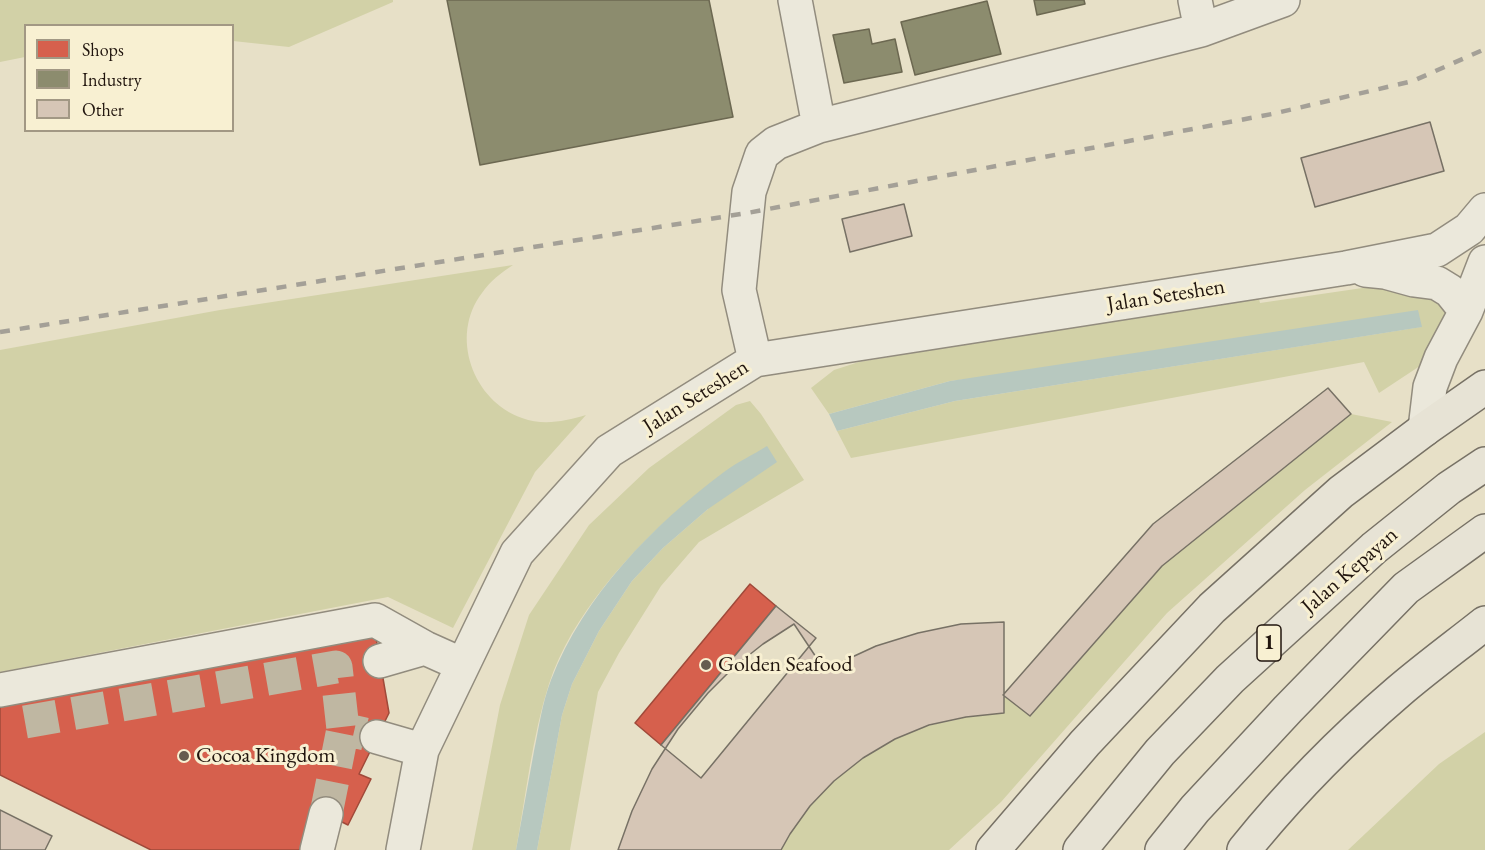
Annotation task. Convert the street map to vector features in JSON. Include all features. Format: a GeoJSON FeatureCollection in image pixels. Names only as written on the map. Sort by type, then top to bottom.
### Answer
{"type":"FeatureCollection","features":[{"type":"Feature","properties":{"kind":"highway"},"geometry":{"type":"LineString","coordinates":[[993,850],[1085,743],[1212,608],[1341,492],[1485,387]]}},
{"type":"Feature","properties":{"kind":"highway","name":"Jalan Kepayan"},"geometry":{"type":"LineString","coordinates":[[1080,850],[1160,752],[1230,679],[1374,548],[1449,488],[1485,464]]}},
{"type":"Feature","properties":{"kind":"highway"},"geometry":{"type":"LineString","coordinates":[[1162,850],[1195,809],[1288,709],[1407,588],[1485,531]]}},
{"type":"Feature","properties":{"kind":"highway"},"geometry":{"type":"LineString","coordinates":[[1244,850],[1273,814],[1339,746],[1399,691],[1485,623]]}},
{"type":"Feature","properties":{"kind":"street"},"geometry":{"type":"LineString","coordinates":[[795,0],[819,126]]}},
{"type":"Feature","properties":{"kind":"street"},"geometry":{"type":"LineString","coordinates":[[755,360],[739,290],[749,192],[762,154],[776,143],[819,126],[1198,15],[1283,0]]}},
{"type":"Feature","properties":{"kind":"street","name":"Jalan Seteshen"},"geometry":{"type":"LineString","coordinates":[[403,850],[422,750],[517,553],[609,451],[755,360],[1346,268],[1437,250],[1469,229],[1485,210]]}},
{"type":"Feature","properties":{"kind":"street"},"geometry":{"type":"LineString","coordinates":[[1425,429],[1430,387],[1441,358],[1467,311],[1485,262]]}},
{"type":"Feature","properties":{"kind":"street","name":"Jalan Seteshen"},"geometry":{"type":"LineString","coordinates":[[1346,268],[1385,272],[1414,280],[1437,283],[1450,291],[1467,311]]}},
{"type":"Feature","properties":{"kind":"street"},"geometry":{"type":"LineString","coordinates":[[0,690],[375,620],[425,648],[463,665]]}},
{"type":"Feature","properties":{"kind":"street"},"geometry":{"type":"LineString","coordinates":[[380,661],[425,648]]}},
{"type":"Feature","properties":{"kind":"street"},"geometry":{"type":"LineString","coordinates":[[377,736],[422,750]]}},
{"type":"Feature","properties":{"kind":"street"},"geometry":{"type":"LineString","coordinates":[[317,850],[326,814]]}},
{"type":"Feature","properties":{"kind":"green space"},"geometry":{"type":"Polygon","coordinates":[[[0,0],[393,0],[393,2],[289,47],[234,41],[234,24],[24,24],[24,57],[0,62],[0,0]]]}},
{"type":"Feature","properties":{"kind":"green space"},"geometry":{"type":"Polygon","coordinates":[[[513,265],[489,285],[472,310],[467,328],[467,347],[471,365],[479,382],[490,397],[505,410],[522,418],[546,422],[586,415],[535,472],[453,628],[388,597],[0,672],[0,350],[220,310],[513,265]]]}},
{"type":"Feature","properties":{"kind":"green space"},"geometry":{"type":"Polygon","coordinates":[[[1376,286],[1438,297],[1455,322],[1432,358],[1379,393],[1364,362],[851,458],[837,431],[955,401],[1421,327],[950,381],[829,414],[811,388],[834,370],[859,362],[1258,295],[1260,303],[1376,286]]]}},
{"type":"Feature","properties":{"kind":"green space"},"geometry":{"type":"Polygon","coordinates":[[[750,401],[804,480],[699,542],[661,586],[619,653],[598,692],[570,850],[537,850],[562,715],[572,684],[599,631],[632,581],[663,548],[708,509],[683,506],[623,564],[604,586],[572,634],[549,684],[534,745],[516,850],[472,850],[500,705],[529,615],[589,525],[649,468],[736,405],[750,401]]]}},
{"type":"Feature","properties":{"kind":"green space"},"geometry":{"type":"Polygon","coordinates":[[[1351,414],[1392,422],[1305,490],[1167,613],[1001,802],[949,850],[781,850],[803,816],[830,784],[862,758],[880,747],[932,725],[963,718],[1003,695],[1031,716],[1162,566],[1351,414]]]}},
{"type":"Feature","properties":{"kind":"green space"},"geometry":{"type":"Polygon","coordinates":[[[1485,732],[1485,850],[1348,850],[1439,764],[1485,732]]]}},
{"type":"Feature","properties":{"kind":"shaded area"},"geometry":{"type":"Polygon","coordinates":[[[1418,310],[1422,327],[955,401],[837,431],[829,414],[950,381],[1418,310]]]}},
{"type":"Feature","properties":{"kind":"shaded area"},"geometry":{"type":"Polygon","coordinates":[[[767,446],[777,462],[708,509],[663,548],[632,581],[599,631],[572,684],[562,715],[537,850],[516,850],[545,697],[565,649],[582,619],[623,564],[671,515],[724,472],[767,446]]]}},
{"type":"Feature","properties":{"kind":"building: Shops","name":"Golden Seafood"},"geometry":{"type":"Polygon","coordinates":[[[750,584],[776,606],[661,745],[635,723],[750,584]]]}},
{"type":"Feature","properties":{"kind":"building: Shops","name":"Cocoa Kingdom"},"geometry":{"type":"Polygon","coordinates":[[[375,632],[389,713],[359,774],[371,779],[348,825],[326,814],[311,850],[151,850],[0,775],[0,707],[375,632]]]}},
{"type":"Feature","properties":{"kind":"building: Industry"},"geometry":{"type":"Polygon","coordinates":[[[447,0],[709,0],[733,117],[480,165],[447,0]]]}},
{"type":"Feature","properties":{"kind":"building: Industry"},"geometry":{"type":"Polygon","coordinates":[[[1034,0],[1084,0],[1085,4],[1037,15],[1034,0]]]}},
{"type":"Feature","properties":{"kind":"building: Industry"},"geometry":{"type":"Polygon","coordinates":[[[987,1],[1001,54],[915,75],[901,22],[987,1]]]}},
{"type":"Feature","properties":{"kind":"building: Industry"},"geometry":{"type":"Polygon","coordinates":[[[869,29],[872,44],[895,39],[902,72],[844,83],[833,35],[869,29]]]}},
{"type":"Feature","properties":{"kind":"building: Other"},"geometry":{"type":"Polygon","coordinates":[[[1430,122],[1444,171],[1315,207],[1301,158],[1430,122]]]}},
{"type":"Feature","properties":{"kind":"building: Other"},"geometry":{"type":"Polygon","coordinates":[[[904,204],[912,236],[850,252],[842,219],[904,204]]]}},
{"type":"Feature","properties":{"kind":"building: Other"},"geometry":{"type":"Polygon","coordinates":[[[1328,388],[1351,414],[1162,566],[1030,716],[1003,695],[1153,524],[1328,388]]]}},
{"type":"Feature","properties":{"kind":"building: Other"},"geometry":{"type":"Polygon","coordinates":[[[776,606],[816,638],[701,778],[661,745],[776,606]]]}},
{"type":"Feature","properties":{"kind":"building: Other"},"geometry":{"type":"Polygon","coordinates":[[[1004,622],[1004,713],[966,717],[929,725],[895,739],[863,758],[834,781],[810,806],[781,850],[618,850],[632,811],[652,769],[678,729],[708,693],[734,667],[763,644],[794,624],[826,672],[837,664],[876,646],[918,633],[961,624],[1004,622]]]}},
{"type":"Feature","properties":{"kind":"building: Other"},"geometry":{"type":"Polygon","coordinates":[[[0,810],[52,836],[45,850],[0,850],[0,810]]]}},
{"type":"Feature","properties":{"kind":"tunnel"},"geometry":{"type":"LineString","coordinates":[[25,722],[336,667],[343,729]]}},
{"type":"Feature","properties":{"kind":"tunnel"},"geometry":{"type":"LineString","coordinates":[[326,814],[343,729],[365,734]]}},
{"type":"Feature","properties":{"kind":"railway"},"geometry":{"type":"LineString","coordinates":[[0,332],[747,213],[1272,114],[1413,81],[1485,49]]}},
{"type":"Feature","properties":{"kind":"place","name":"Golden Seafood"},"geometry":{"type":"Point","coordinates":[706,665]}},
{"type":"Feature","properties":{"kind":"place","name":"Cocoa Kingdom"},"geometry":{"type":"Point","coordinates":[184,756]}}]}
